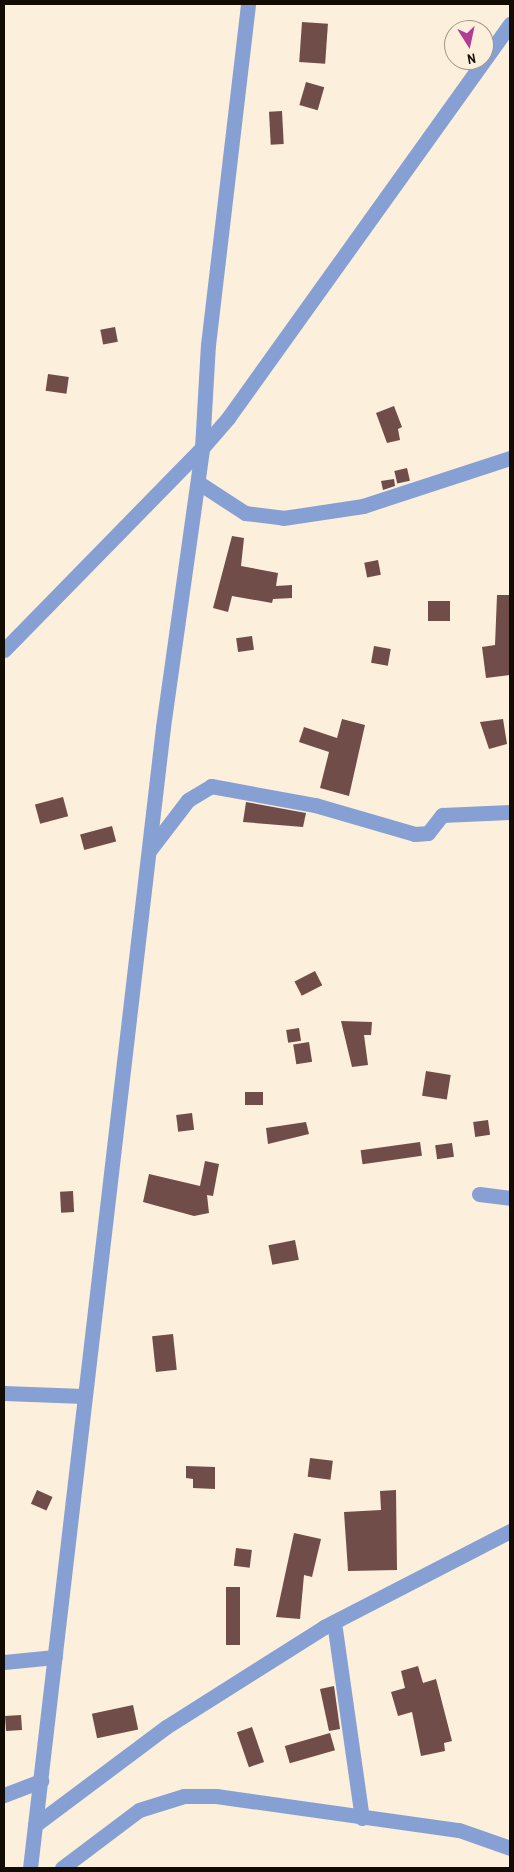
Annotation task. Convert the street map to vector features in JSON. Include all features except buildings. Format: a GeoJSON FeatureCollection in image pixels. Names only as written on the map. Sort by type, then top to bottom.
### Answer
{"type":"FeatureCollection","features":[{"type":"Feature","properties":{"kind":"street"},"geometry":{"type":"LineString","coordinates":[[30,1868],[83,1396],[148,852],[199,483],[208,345],[248,4]]}},
{"type":"Feature","properties":{"kind":"street"},"geometry":{"type":"LineString","coordinates":[[4,650],[202,448],[228,418],[510,24]]}},
{"type":"Feature","properties":{"kind":"street"},"geometry":{"type":"LineString","coordinates":[[199,483],[245,513],[283,518],[363,506],[510,458]]}},
{"type":"Feature","properties":{"kind":"street"},"geometry":{"type":"LineString","coordinates":[[148,852],[188,800],[211,786],[315,805],[415,834],[428,833],[442,815],[510,812]]}},
{"type":"Feature","properties":{"kind":"street"},"geometry":{"type":"LineString","coordinates":[[479,1194],[510,1198]]}},
{"type":"Feature","properties":{"kind":"street"},"geometry":{"type":"LineString","coordinates":[[4,1393],[83,1396]]}},
{"type":"Feature","properties":{"kind":"street"},"geometry":{"type":"LineString","coordinates":[[35,1825],[166,1727],[334,1622],[510,1531]]}},
{"type":"Feature","properties":{"kind":"street"},"geometry":{"type":"LineString","coordinates":[[334,1622],[362,1818]]}},
{"type":"Feature","properties":{"kind":"street"},"geometry":{"type":"LineString","coordinates":[[4,1662],[55,1657]]}},
{"type":"Feature","properties":{"kind":"street"},"geometry":{"type":"LineString","coordinates":[[4,1795],[41,1781]]}},
{"type":"Feature","properties":{"kind":"street"},"geometry":{"type":"LineString","coordinates":[[62,1868],[139,1810],[184,1796],[216,1796],[458,1830],[510,1848]]}}]}
